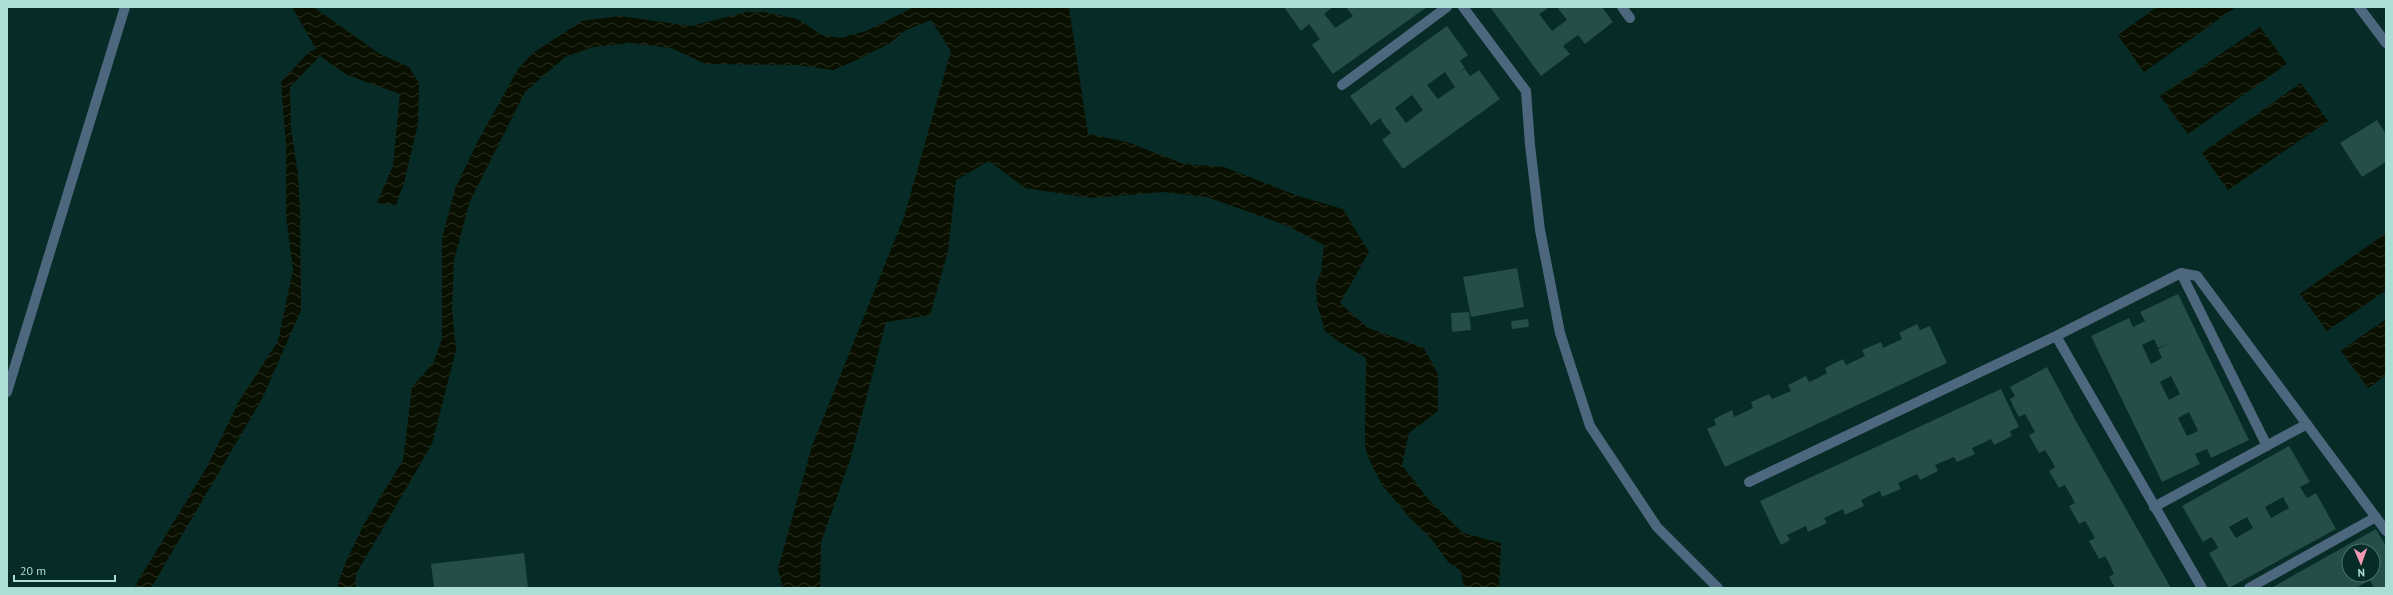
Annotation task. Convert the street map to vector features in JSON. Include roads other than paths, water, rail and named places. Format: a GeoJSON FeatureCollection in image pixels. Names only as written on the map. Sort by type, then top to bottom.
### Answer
{"type":"FeatureCollection","features":[{"type":"Feature","properties":{"kind":"street"},"geometry":{"type":"LineString","coordinates":[[7,392],[125,7]]}},
{"type":"Feature","properties":{"kind":"street"},"geometry":{"type":"LineString","coordinates":[[1342,85],[1447,7]]}},
{"type":"Feature","properties":{"kind":"street"},"geometry":{"type":"LineString","coordinates":[[1462,7],[1526,91],[1530,145],[1540,230],[1560,333],[1590,426],[1657,527],[1718,588]]}},
{"type":"Feature","properties":{"kind":"street"},"geometry":{"type":"LineString","coordinates":[[1622,7],[1630,18]]}},
{"type":"Feature","properties":{"kind":"street"},"geometry":{"type":"LineString","coordinates":[[2359,7],[2386,43]]}},
{"type":"Feature","properties":{"kind":"street"},"geometry":{"type":"LineString","coordinates":[[2181,273],[2266,446]]}},
{"type":"Feature","properties":{"kind":"street"},"geometry":{"type":"LineString","coordinates":[[1749,482],[2056,336],[2181,273],[2197,276],[2386,531]]}},
{"type":"Feature","properties":{"kind":"street"},"geometry":{"type":"LineString","coordinates":[[2056,336],[2202,588]]}},
{"type":"Feature","properties":{"kind":"street"},"geometry":{"type":"LineString","coordinates":[[2154,507],[2307,424]]}},
{"type":"Feature","properties":{"kind":"street"},"geometry":{"type":"LineString","coordinates":[[2249,588],[2376,517]]}},
{"type":"Feature","properties":{"kind":"water"},"geometry":{"type":"Polygon","coordinates":[[[292,7],[313,7],[380,54],[409,67],[419,83],[418,124],[404,183],[396,205],[377,203],[393,166],[400,94],[347,75],[320,56],[290,87],[291,129],[298,174],[300,209],[301,310],[263,397],[151,588],[134,588],[208,465],[238,403],[278,341],[293,270],[286,216],[286,145],[281,82],[309,52],[316,49],[292,7]]]}},
{"type":"Feature","properties":{"kind":"water"},"geometry":{"type":"Polygon","coordinates":[[[914,7],[1069,7],[1088,134],[1127,142],[1184,164],[1224,167],[1298,196],[1343,209],[1369,252],[1340,303],[1368,328],[1424,348],[1438,374],[1438,411],[1409,433],[1402,465],[1429,500],[1463,533],[1501,543],[1499,588],[1464,588],[1461,571],[1448,562],[1429,536],[1410,518],[1382,485],[1368,457],[1365,446],[1366,358],[1339,342],[1325,331],[1317,304],[1316,284],[1321,273],[1324,245],[1288,226],[1207,197],[1163,192],[1091,198],[1025,188],[989,161],[956,180],[948,251],[930,315],[886,322],[851,457],[821,542],[820,588],[783,588],[778,569],[812,446],[904,217],[951,51],[931,20],[904,31],[890,43],[833,70],[797,65],[706,64],[671,48],[632,43],[593,47],[565,57],[525,92],[470,201],[454,260],[452,309],[456,350],[432,444],[356,574],[355,588],[338,588],[338,583],[345,564],[363,526],[403,460],[412,387],[433,363],[442,339],[442,238],[455,189],[478,141],[518,69],[534,52],[582,21],[619,16],[691,26],[747,12],[764,12],[797,19],[822,35],[840,38],[866,31],[914,7]]]}},
{"type":"Feature","properties":{"kind":"water"},"geometry":{"type":"Polygon","coordinates":[[[2157,7],[2236,7],[2144,72],[2118,35],[2157,7]]]}},
{"type":"Feature","properties":{"kind":"water"},"geometry":{"type":"Polygon","coordinates":[[[2260,27],[2287,64],[2188,134],[2160,96],[2260,27]]]}},
{"type":"Feature","properties":{"kind":"water"},"geometry":{"type":"Polygon","coordinates":[[[2301,83],[2328,121],[2228,190],[2202,153],[2301,83]]]}},
{"type":"Feature","properties":{"kind":"water"},"geometry":{"type":"Polygon","coordinates":[[[2386,233],[2386,290],[2327,331],[2300,294],[2386,233]]]}},
{"type":"Feature","properties":{"kind":"water"},"geometry":{"type":"Polygon","coordinates":[[[2386,319],[2386,375],[2368,388],[2341,351],[2386,319]]]}}]}
